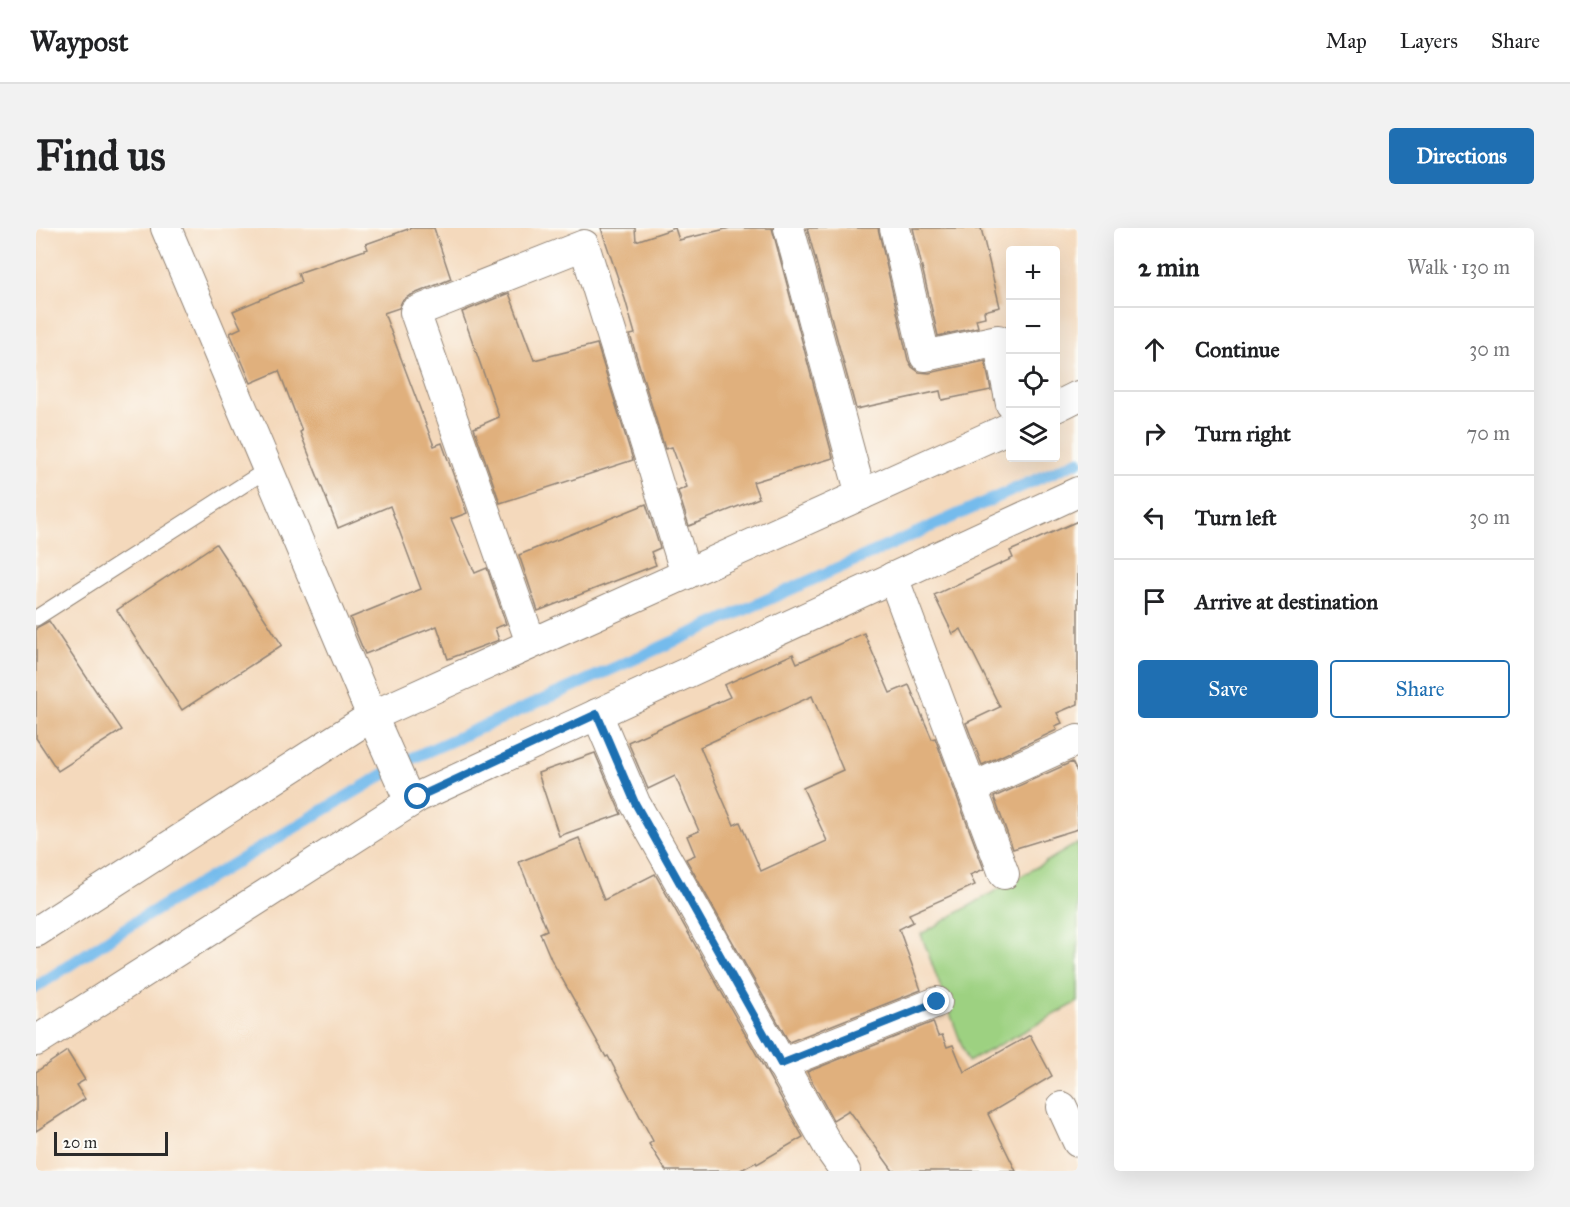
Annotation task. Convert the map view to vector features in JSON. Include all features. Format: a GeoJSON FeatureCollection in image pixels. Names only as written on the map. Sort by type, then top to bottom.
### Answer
{"type":"FeatureCollection","features":[{"type":"Feature","properties":{"kind":"street"},"geometry":{"type":"LineString","coordinates":[[166,228],[410,802]]}},
{"type":"Feature","properties":{"kind":"street"},"geometry":{"type":"LineString","coordinates":[[789,228],[861,495]]}},
{"type":"Feature","properties":{"kind":"street"},"geometry":{"type":"LineString","coordinates":[[895,228],[925,356],[998,340],[1006,379]]}},
{"type":"Feature","properties":{"kind":"street"},"geometry":{"type":"LineString","coordinates":[[531,643],[415,312],[584,245],[686,574]]}},
{"type":"Feature","properties":{"kind":"street"},"geometry":{"type":"LineString","coordinates":[[1060,405],[1078,396]]}},
{"type":"Feature","properties":{"kind":"street"},"geometry":{"type":"LineString","coordinates":[[36,932],[372,716],[1006,429]]}},
{"type":"Feature","properties":{"kind":"street"},"geometry":{"type":"LineString","coordinates":[[36,1041],[410,802],[1078,492]]}},
{"type":"Feature","properties":{"kind":"street"},"geometry":{"type":"LineString","coordinates":[[893,577],[1004,874]]}},
{"type":"Feature","properties":{"kind":"street"},"geometry":{"type":"LineString","coordinates":[[597,714],[635,803],[781,1064],[845,1171]]}},
{"type":"Feature","properties":{"kind":"street"},"geometry":{"type":"LineString","coordinates":[[972,788],[1078,740]]}},
{"type":"Feature","properties":{"kind":"street"},"geometry":{"type":"LineString","coordinates":[[781,1064],[937,1002]]}},
{"type":"Feature","properties":{"kind":"street"},"geometry":{"type":"LineString","coordinates":[[1062,1107],[1078,1142]]}},
{"type":"Feature","properties":{"kind":"lane"},"geometry":{"type":"LineString","coordinates":[[36,618],[268,469]]}},
{"type":"Feature","properties":{"kind":"green space"},"geometry":{"type":"Polygon","coordinates":[[[1078,843],[1078,1002],[968,1062],[921,934],[1078,843]]]}},
{"type":"Feature","properties":{"kind":"building"},"geometry":{"type":"Polygon","coordinates":[[[411,228],[434,228],[451,279],[409,296],[402,301],[399,308],[384,313],[434,446],[442,443],[467,513],[451,519],[475,573],[487,568],[506,624],[495,628],[499,640],[448,659],[437,626],[365,654],[350,618],[421,589],[390,506],[338,528],[300,432],[302,431],[279,371],[251,383],[230,333],[241,328],[233,311],[301,282],[298,273],[368,249],[366,244],[411,228]]]}},
{"type":"Feature","properties":{"kind":"building"},"geometry":{"type":"Polygon","coordinates":[[[601,228],[635,228],[636,241],[675,228],[679,240],[730,228],[772,228],[833,458],[753,482],[759,498],[689,526],[678,491],[687,487],[672,447],[665,449],[630,335],[635,334],[625,299],[601,228]]]}},
{"type":"Feature","properties":{"kind":"building"},"geometry":{"type":"Polygon","coordinates":[[[807,228],[878,228],[908,360],[912,367],[919,372],[929,373],[985,361],[991,390],[942,400],[940,391],[856,409],[807,228]]]}},
{"type":"Feature","properties":{"kind":"building"},"geometry":{"type":"Polygon","coordinates":[[[913,228],[981,228],[1000,307],[984,311],[985,317],[976,319],[978,327],[938,336],[913,228]]]}},
{"type":"Feature","properties":{"kind":"building"},"geometry":{"type":"Polygon","coordinates":[[[509,293],[534,360],[597,344],[633,460],[500,503],[474,428],[499,417],[462,312],[509,293]]]}},
{"type":"Feature","properties":{"kind":"building"},"geometry":{"type":"Polygon","coordinates":[[[646,504],[660,548],[651,552],[656,565],[538,611],[519,555],[646,504]]]}},
{"type":"Feature","properties":{"kind":"building"},"geometry":{"type":"Polygon","coordinates":[[[1078,521],[1078,704],[1057,713],[1062,723],[1055,726],[1057,730],[982,765],[966,723],[1000,707],[961,629],[953,634],[934,595],[1013,558],[1010,551],[1078,521]]]}},
{"type":"Feature","properties":{"kind":"building"},"geometry":{"type":"Polygon","coordinates":[[[216,544],[282,645],[182,710],[117,610],[216,544]]]}},
{"type":"Feature","properties":{"kind":"building"},"geometry":{"type":"Polygon","coordinates":[[[49,621],[122,730],[58,771],[36,738],[36,628],[49,621]]]}},
{"type":"Feature","properties":{"kind":"building"},"geometry":{"type":"Polygon","coordinates":[[[864,633],[890,693],[909,685],[932,739],[935,738],[984,869],[970,875],[975,885],[909,914],[913,922],[899,929],[921,990],[789,1042],[686,859],[695,855],[687,836],[699,831],[675,776],[648,789],[628,742],[730,697],[724,685],[793,654],[797,663],[864,633]],[[812,696],[700,747],[734,825],[740,822],[761,871],[827,841],[803,788],[843,770],[812,696]]]}},
{"type":"Feature","properties":{"kind":"building"},"geometry":{"type":"Polygon","coordinates":[[[595,753],[621,814],[559,836],[538,773],[595,753]]]}},
{"type":"Feature","properties":{"kind":"building"},"geometry":{"type":"Polygon","coordinates":[[[1072,762],[1078,774],[1078,829],[1013,849],[994,797],[1072,762]]]}},
{"type":"Feature","properties":{"kind":"building"},"geometry":{"type":"Polygon","coordinates":[[[579,838],[604,900],[655,874],[803,1137],[757,1164],[756,1162],[739,1171],[666,1171],[649,1144],[653,1141],[608,1056],[606,1057],[551,959],[540,933],[547,930],[519,862],[579,838]]]}},
{"type":"Feature","properties":{"kind":"building"},"geometry":{"type":"Polygon","coordinates":[[[933,1022],[938,1036],[942,1035],[947,1047],[953,1045],[964,1072],[1030,1035],[1052,1076],[988,1114],[1016,1171],[893,1171],[849,1110],[833,1120],[807,1072],[933,1022]]]}},
{"type":"Feature","properties":{"kind":"building"},"geometry":{"type":"Polygon","coordinates":[[[67,1051],[85,1080],[76,1085],[85,1099],[36,1131],[36,1072],[67,1051]]]}},
{"type":"Feature","properties":{"kind":"waterway"},"geometry":{"type":"LineString","coordinates":[[36,987],[129,926],[408,760],[1078,461]]}},
{"type":"Feature","properties":{"kind":"route"},"geometry":{"type":"LineString","coordinates":[[418,797],[597,714],[635,803],[781,1064],[937,1002]]}}]}
